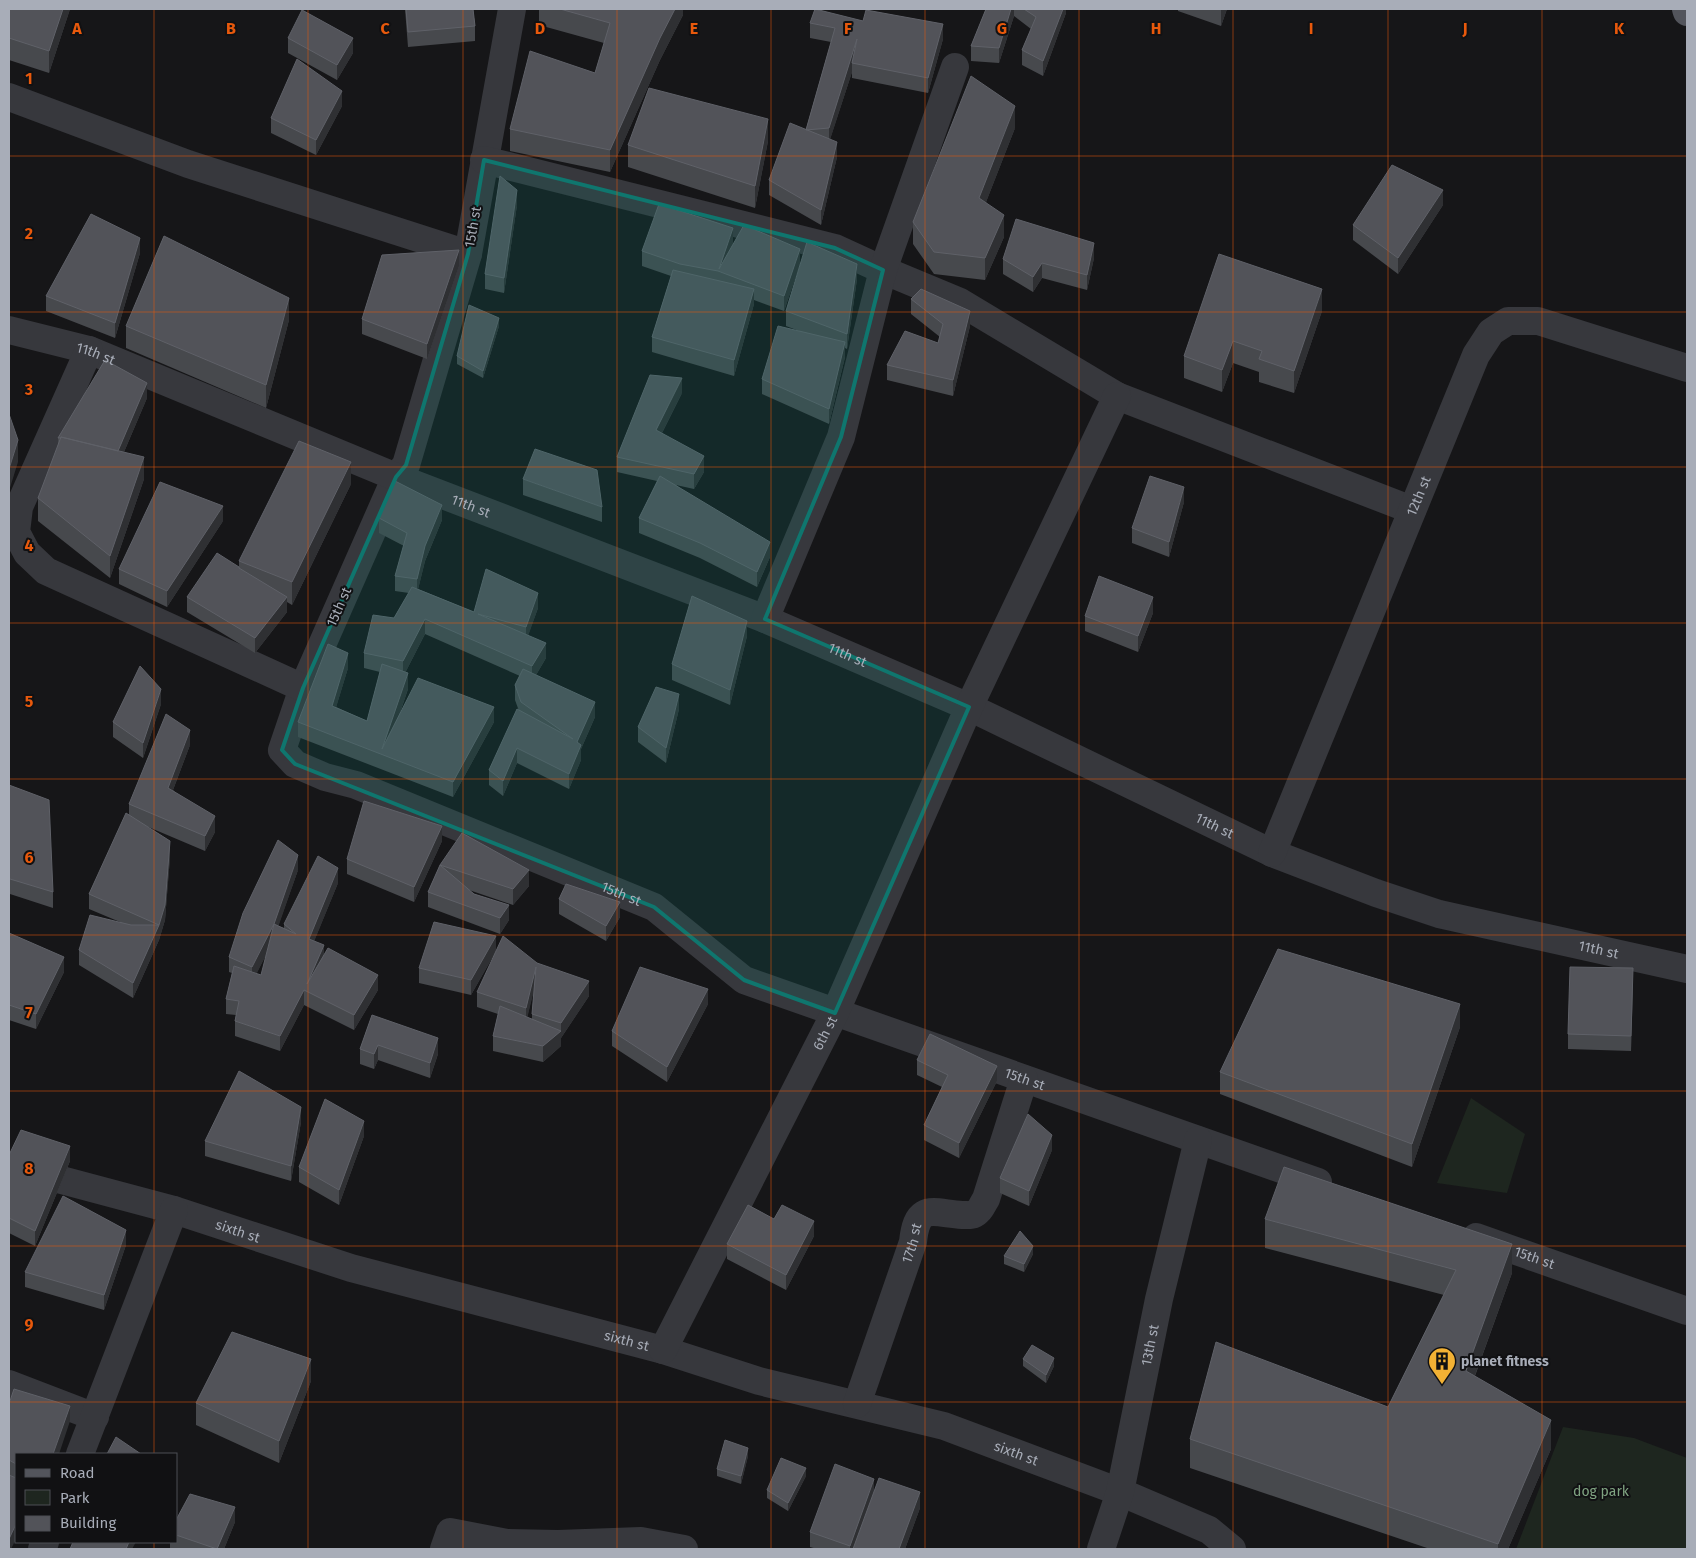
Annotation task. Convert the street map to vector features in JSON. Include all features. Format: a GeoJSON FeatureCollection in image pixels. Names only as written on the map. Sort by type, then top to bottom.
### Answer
{"type":"FeatureCollection","features":[{"type":"Feature","properties":{"kind":"street","name":"15th st"},"geometry":{"type":"LineString","coordinates":[[512,9],[468,254],[406,465],[396,477],[304,688],[282,750],[295,764],[325,777],[356,785],[654,907],[744,980],[1339,1189]]}},
{"type":"Feature","properties":{"kind":"street"},"geometry":{"type":"LineString","coordinates":[[765,619],[840,437],[884,270],[956,67]]}},
{"type":"Feature","properties":{"kind":"street"},"geometry":{"type":"LineString","coordinates":[[9,96],[188,164],[468,254]]}},
{"type":"Feature","properties":{"kind":"street"},"geometry":{"type":"LineString","coordinates":[[484,160],[836,248],[960,302],[1117,396],[1412,510]]}},
{"type":"Feature","properties":{"kind":"street","name":"12th st"},"geometry":{"type":"LineString","coordinates":[[1272,854],[1476,355],[1491,332],[1508,321],[1538,321],[1687,368]]}},
{"type":"Feature","properties":{"kind":"street","name":"11th st"},"geometry":{"type":"LineString","coordinates":[[9,330],[89,350],[396,477],[765,619],[969,707],[1272,854],[1376,893],[1439,914],[1687,969]]}},
{"type":"Feature","properties":{"kind":"street"},"geometry":{"type":"LineString","coordinates":[[89,350],[19,506],[16,532],[27,553],[46,571],[304,688]]}},
{"type":"Feature","properties":{"kind":"street","name":"6th st"},"geometry":{"type":"LineString","coordinates":[[663,1350],[834,1013],[969,707],[1117,396]]}},
{"type":"Feature","properties":{"kind":"street","name":"17th st"},"geometry":{"type":"LineString","coordinates":[[857,1404],[913,1242],[915,1227],[922,1215],[928,1212],[971,1215],[978,1212],[986,1199],[1024,1079]]}},
{"type":"Feature","properties":{"kind":"street","name":"13th st"},"geometry":{"type":"LineString","coordinates":[[1101,1549],[1120,1492],[1159,1299],[1198,1140]]}},
{"type":"Feature","properties":{"kind":"street","name":"sixth st"},"geometry":{"type":"LineString","coordinates":[[9,1166],[174,1210],[351,1268],[663,1350],[760,1380],[944,1426],[1120,1492],[1209,1530],[1232,1549]]}},
{"type":"Feature","properties":{"kind":"street"},"geometry":{"type":"LineString","coordinates":[[80,1453],[174,1210]]}},
{"type":"Feature","properties":{"kind":"street","name":"15th st"},"geometry":{"type":"LineString","coordinates":[[1452,1229],[1687,1311]]}},
{"type":"Feature","properties":{"kind":"street"},"geometry":{"type":"LineString","coordinates":[[9,1384],[95,1417]]}},
{"type":"Feature","properties":{"kind":"street"},"geometry":{"type":"LineString","coordinates":[[447,1540],[639,1545],[684,1549]]}},
{"type":"Feature","properties":{"kind":"highlighted area"},"geometry":{"type":"Polygon","coordinates":[[[484,160],[835,248],[883,270],[841,437],[765,619],[969,707],[835,1013],[744,980],[654,907],[295,764],[282,750],[303,688],[396,477],[406,465],[468,254],[484,160]]]}},
{"type":"Feature","properties":{"kind":"green space"},"geometry":{"type":"Polygon","coordinates":[[[1471,1098],[1525,1134],[1507,1193],[1437,1183],[1471,1098]]]}},
{"type":"Feature","properties":{"kind":"green space","name":"dog park"},"geometry":{"type":"Polygon","coordinates":[[[1563,1427],[1634,1438],[1687,1458],[1687,1549],[1516,1549],[1563,1427]]]}},
{"type":"Feature","properties":{"kind":"building"},"geometry":{"type":"Polygon","coordinates":[[[9,9],[63,9],[49,51],[9,38],[9,9]]]}},
{"type":"Feature","properties":{"kind":"building"},"geometry":{"type":"Polygon","coordinates":[[[406,9],[473,9],[475,26],[408,32],[406,9]]]}},
{"type":"Feature","properties":{"kind":"building"},"geometry":{"type":"Polygon","coordinates":[[[560,9],[675,9],[610,150],[510,129],[530,51],[595,73],[610,23],[560,9]]]}},
{"type":"Feature","properties":{"kind":"building"},"geometry":{"type":"Polygon","coordinates":[[[815,9],[863,21],[866,10],[943,24],[928,78],[852,63],[857,39],[829,128],[806,130],[835,28],[810,23],[815,9]]]}},
{"type":"Feature","properties":{"kind":"building"},"geometry":{"type":"Polygon","coordinates":[[[986,9],[1011,9],[999,48],[971,46],[986,9]]]}},
{"type":"Feature","properties":{"kind":"building"},"geometry":{"type":"Polygon","coordinates":[[[1024,9],[1063,9],[1043,61],[1022,50],[1036,17],[1024,9]]]}},
{"type":"Feature","properties":{"kind":"building"},"geometry":{"type":"Polygon","coordinates":[[[302,10],[353,38],[337,65],[288,38],[302,10]]]}},
{"type":"Feature","properties":{"kind":"building"},"geometry":{"type":"Polygon","coordinates":[[[297,59],[342,91],[316,140],[271,118],[297,59]]]}},
{"type":"Feature","properties":{"kind":"building"},"geometry":{"type":"Polygon","coordinates":[[[971,76],[1015,106],[979,198],[1004,215],[985,258],[934,252],[913,222],[971,76]]]}},
{"type":"Feature","properties":{"kind":"building"},"geometry":{"type":"Polygon","coordinates":[[[649,88],[768,119],[755,186],[628,145],[649,88]]]}},
{"type":"Feature","properties":{"kind":"building"},"geometry":{"type":"Polygon","coordinates":[[[790,123],[837,142],[821,210],[769,180],[790,123]]]}},
{"type":"Feature","properties":{"kind":"building"},"geometry":{"type":"Polygon","coordinates":[[[1392,165],[1443,190],[1398,258],[1353,225],[1392,165]]]}},
{"type":"Feature","properties":{"kind":"building"},"geometry":{"type":"Polygon","coordinates":[[[500,176],[517,190],[504,278],[485,274],[500,176]]]}},
{"type":"Feature","properties":{"kind":"building"},"geometry":{"type":"Polygon","coordinates":[[[659,204],[733,228],[719,269],[744,225],[800,249],[784,296],[718,271],[680,264],[642,251],[659,204]]]}},
{"type":"Feature","properties":{"kind":"building"},"geometry":{"type":"Polygon","coordinates":[[[91,214],[140,238],[115,323],[46,296],[91,214]]]}},
{"type":"Feature","properties":{"kind":"building"},"geometry":{"type":"Polygon","coordinates":[[[1016,219],[1094,243],[1087,275],[1042,263],[1033,277],[1003,259],[1016,219]]]}},
{"type":"Feature","properties":{"kind":"building"},"geometry":{"type":"Polygon","coordinates":[[[164,236],[289,298],[266,385],[126,326],[164,236]]]}},
{"type":"Feature","properties":{"kind":"building"},"geometry":{"type":"Polygon","coordinates":[[[807,242],[857,264],[847,334],[786,311],[807,242]]]}},
{"type":"Feature","properties":{"kind":"building"},"geometry":{"type":"Polygon","coordinates":[[[459,250],[427,344],[362,319],[382,255],[459,250]]]}},
{"type":"Feature","properties":{"kind":"building"},"geometry":{"type":"Polygon","coordinates":[[[1219,254],[1322,289],[1294,371],[1259,359],[1262,351],[1233,341],[1222,370],[1184,356],[1219,254]]]}},
{"type":"Feature","properties":{"kind":"building"},"geometry":{"type":"Polygon","coordinates":[[[673,270],[754,289],[734,360],[652,337],[673,270]]]}},
{"type":"Feature","properties":{"kind":"building"},"geometry":{"type":"Polygon","coordinates":[[[921,289],[970,311],[953,380],[887,365],[905,331],[938,343],[943,324],[911,299],[921,289]]]}},
{"type":"Feature","properties":{"kind":"building"},"geometry":{"type":"Polygon","coordinates":[[[469,305],[499,318],[483,371],[457,356],[469,305]]]}},
{"type":"Feature","properties":{"kind":"building"},"geometry":{"type":"Polygon","coordinates":[[[778,326],[845,342],[829,409],[762,379],[778,326]]]}},
{"type":"Feature","properties":{"kind":"building"},"geometry":{"type":"Polygon","coordinates":[[[105,360],[147,383],[118,451],[61,437],[58,438],[105,360]]]}},
{"type":"Feature","properties":{"kind":"building"},"geometry":{"type":"Polygon","coordinates":[[[650,375],[682,378],[656,430],[704,456],[694,474],[617,457],[650,375]]]}},
{"type":"Feature","properties":{"kind":"building"},"geometry":{"type":"Polygon","coordinates":[[[9,414],[18,440],[9,469],[9,414]]]}},
{"type":"Feature","properties":{"kind":"building"},"geometry":{"type":"Polygon","coordinates":[[[61,437],[144,457],[110,556],[38,498],[61,437]]]}},
{"type":"Feature","properties":{"kind":"building"},"geometry":{"type":"Polygon","coordinates":[[[299,441],[351,462],[292,582],[239,561],[299,441]]]}},
{"type":"Feature","properties":{"kind":"building"},"geometry":{"type":"Polygon","coordinates":[[[535,449],[597,470],[602,507],[523,479],[535,449]]]}},
{"type":"Feature","properties":{"kind":"building"},"geometry":{"type":"Polygon","coordinates":[[[660,476],[770,542],[757,572],[700,543],[639,518],[660,476]]]}},
{"type":"Feature","properties":{"kind":"building"},"geometry":{"type":"Polygon","coordinates":[[[1150,476],[1184,487],[1169,542],[1132,528],[1150,476]]]}},
{"type":"Feature","properties":{"kind":"building"},"geometry":{"type":"Polygon","coordinates":[[[395,481],[442,505],[425,546],[417,579],[395,576],[407,533],[379,518],[395,481]]]}},
{"type":"Feature","properties":{"kind":"building"},"geometry":{"type":"Polygon","coordinates":[[[160,482],[223,506],[167,591],[119,569],[160,482]]]}},
{"type":"Feature","properties":{"kind":"building"},"geometry":{"type":"Polygon","coordinates":[[[217,553],[287,597],[255,638],[187,597],[217,553]]]}},
{"type":"Feature","properties":{"kind":"building"},"geometry":{"type":"Polygon","coordinates":[[[486,569],[538,593],[526,627],[478,614],[546,643],[532,666],[425,619],[403,661],[364,653],[373,615],[394,618],[412,587],[474,612],[486,569]]]}},
{"type":"Feature","properties":{"kind":"building"},"geometry":{"type":"Polygon","coordinates":[[[1099,576],[1153,597],[1138,636],[1085,616],[1099,576]]]}},
{"type":"Feature","properties":{"kind":"building"},"geometry":{"type":"Polygon","coordinates":[[[692,596],[747,621],[730,690],[672,664],[692,596]]]}},
{"type":"Feature","properties":{"kind":"building"},"geometry":{"type":"Polygon","coordinates":[[[328,644],[348,653],[332,706],[367,721],[382,664],[408,673],[382,749],[418,678],[494,707],[453,782],[298,722],[328,644]]]}},
{"type":"Feature","properties":{"kind":"building"},"geometry":{"type":"Polygon","coordinates":[[[140,666],[161,689],[143,743],[113,722],[140,666]]]}},
{"type":"Feature","properties":{"kind":"building"},"geometry":{"type":"Polygon","coordinates":[[[523,669],[595,702],[577,742],[581,745],[569,774],[517,748],[503,781],[489,770],[517,709],[573,739],[521,702],[515,685],[523,669]]]}},
{"type":"Feature","properties":{"kind":"building"},"geometry":{"type":"Polygon","coordinates":[[[656,687],[679,694],[666,748],[638,727],[656,687]]]}},
{"type":"Feature","properties":{"kind":"building"},"geometry":{"type":"Polygon","coordinates":[[[166,714],[190,730],[168,788],[215,816],[205,836],[129,804],[166,714]]]}},
{"type":"Feature","properties":{"kind":"building"},"geometry":{"type":"Polygon","coordinates":[[[9,785],[49,800],[53,892],[9,878],[9,785]]]}},
{"type":"Feature","properties":{"kind":"building"},"geometry":{"type":"Polygon","coordinates":[[[364,801],[442,826],[414,887],[347,859],[364,801]]]}},
{"type":"Feature","properties":{"kind":"building"},"geometry":{"type":"Polygon","coordinates":[[[126,813],[170,841],[165,905],[159,925],[89,894],[126,813]]]}},
{"type":"Feature","properties":{"kind":"building"},"geometry":{"type":"Polygon","coordinates":[[[462,833],[529,870],[513,889],[440,865],[462,833]]]}},
{"type":"Feature","properties":{"kind":"building"},"geometry":{"type":"Polygon","coordinates":[[[278,840],[298,855],[274,924],[252,967],[229,957],[243,913],[278,840]]]}},
{"type":"Feature","properties":{"kind":"building"},"geometry":{"type":"Polygon","coordinates":[[[318,856],[338,868],[309,939],[324,945],[307,984],[328,948],[378,975],[354,1015],[304,990],[280,1036],[235,1021],[239,1001],[226,999],[234,966],[261,975],[274,924],[296,934],[284,924],[318,856]]]}},
{"type":"Feature","properties":{"kind":"building"},"geometry":{"type":"Polygon","coordinates":[[[440,865],[474,894],[509,905],[500,918],[428,892],[440,865]]]}},
{"type":"Feature","properties":{"kind":"building"},"geometry":{"type":"Polygon","coordinates":[[[566,884],[620,902],[606,926],[559,899],[566,884]]]}},
{"type":"Feature","properties":{"kind":"building"},"geometry":{"type":"Polygon","coordinates":[[[90,915],[131,925],[159,925],[133,983],[79,950],[90,915]]]}},
{"type":"Feature","properties":{"kind":"building"},"geometry":{"type":"Polygon","coordinates":[[[434,922],[496,936],[471,980],[419,968],[434,922]]]}},
{"type":"Feature","properties":{"kind":"building"},"geometry":{"type":"Polygon","coordinates":[[[9,933],[64,957],[36,1014],[9,1005],[9,933]]]}},
{"type":"Feature","properties":{"kind":"building"},"geometry":{"type":"Polygon","coordinates":[[[503,936],[537,963],[589,981],[561,1023],[532,1014],[536,967],[526,1008],[477,992],[503,936]]]}},
{"type":"Feature","properties":{"kind":"building"},"geometry":{"type":"Polygon","coordinates":[[[1278,949],[1460,1004],[1412,1144],[1220,1072],[1278,949]]]}},
{"type":"Feature","properties":{"kind":"building"},"geometry":{"type":"Polygon","coordinates":[[[640,967],[708,989],[667,1067],[612,1031],[640,967]]]}},
{"type":"Feature","properties":{"kind":"building"},"geometry":{"type":"Polygon","coordinates":[[[1570,967],[1633,968],[1631,1036],[1568,1034],[1570,967]]]}},
{"type":"Feature","properties":{"kind":"building"},"geometry":{"type":"Polygon","coordinates":[[[500,1006],[561,1031],[543,1046],[493,1036],[500,1006]]]}},
{"type":"Feature","properties":{"kind":"building"},"geometry":{"type":"Polygon","coordinates":[[[372,1015],[438,1038],[430,1063],[378,1045],[374,1054],[360,1049],[372,1015]]]}},
{"type":"Feature","properties":{"kind":"building"},"geometry":{"type":"Polygon","coordinates":[[[930,1034],[997,1066],[959,1143],[924,1125],[948,1075],[917,1060],[930,1034]]]}},
{"type":"Feature","properties":{"kind":"building"},"geometry":{"type":"Polygon","coordinates":[[[239,1071],[301,1107],[291,1166],[205,1141],[239,1071]]]}},
{"type":"Feature","properties":{"kind":"building"},"geometry":{"type":"Polygon","coordinates":[[[325,1099],[364,1121],[339,1190],[299,1167],[325,1099]]]}},
{"type":"Feature","properties":{"kind":"building"},"geometry":{"type":"Polygon","coordinates":[[[1028,1114],[1052,1135],[1029,1191],[1000,1178],[1028,1114]]]}},
{"type":"Feature","properties":{"kind":"building"},"geometry":{"type":"Polygon","coordinates":[[[21,1130],[70,1146],[35,1231],[9,1218],[9,1155],[21,1130]]]}},
{"type":"Feature","properties":{"kind":"building","name":"planet fitness"},"geometry":{"type":"Polygon","coordinates":[[[1284,1167],[1512,1244],[1466,1371],[1551,1420],[1498,1544],[1190,1439],[1216,1342],[1388,1407],[1456,1270],[1265,1219],[1284,1167]]]}},
{"type":"Feature","properties":{"kind":"building"},"geometry":{"type":"Polygon","coordinates":[[[63,1196],[126,1230],[104,1295],[25,1272],[63,1196]]]}},
{"type":"Feature","properties":{"kind":"building"},"geometry":{"type":"Polygon","coordinates":[[[748,1205],[774,1219],[782,1205],[814,1221],[786,1275],[727,1244],[748,1205]]]}},
{"type":"Feature","properties":{"kind":"building"},"geometry":{"type":"Polygon","coordinates":[[[1020,1231],[1033,1246],[1024,1264],[1004,1256],[1020,1231]]]}},
{"type":"Feature","properties":{"kind":"building"},"geometry":{"type":"Polygon","coordinates":[[[232,1332],[311,1359],[279,1441],[196,1403],[232,1332]]]}},
{"type":"Feature","properties":{"kind":"building"},"geometry":{"type":"Polygon","coordinates":[[[1032,1345],[1054,1358],[1046,1375],[1023,1359],[1032,1345]]]}},
{"type":"Feature","properties":{"kind":"building"},"geometry":{"type":"Polygon","coordinates":[[[14,1389],[70,1406],[53,1453],[15,1453],[15,1463],[9,1460],[9,1404],[14,1389]]]}},
{"type":"Feature","properties":{"kind":"building"},"geometry":{"type":"Polygon","coordinates":[[[116,1437],[140,1453],[108,1453],[116,1437]]]}},
{"type":"Feature","properties":{"kind":"building"},"geometry":{"type":"Polygon","coordinates":[[[725,1440],[748,1448],[741,1476],[717,1469],[725,1440]]]}},
{"type":"Feature","properties":{"kind":"building"},"geometry":{"type":"Polygon","coordinates":[[[781,1458],[806,1468],[788,1503],[767,1490],[781,1458]]]}},
{"type":"Feature","properties":{"kind":"building"},"geometry":{"type":"Polygon","coordinates":[[[835,1464],[874,1479],[850,1546],[810,1532],[835,1464]]]}},
{"type":"Feature","properties":{"kind":"building"},"geometry":{"type":"Polygon","coordinates":[[[9,1475],[15,1478],[15,1526],[9,1539],[9,1475]]]}},
{"type":"Feature","properties":{"kind":"building"},"geometry":{"type":"Polygon","coordinates":[[[879,1478],[920,1492],[899,1549],[853,1549],[879,1478]]]}},
{"type":"Feature","properties":{"kind":"building"},"geometry":{"type":"Polygon","coordinates":[[[190,1494],[235,1507],[217,1549],[178,1536],[178,1516],[190,1494]]]}},
{"type":"Feature","properties":{"kind":"building"},"geometry":{"type":"Polygon","coordinates":[[[73,1543],[129,1543],[126,1549],[70,1549],[73,1543]]]}},
{"type":"Feature","properties":{"kind":"place","name":"planet fitness"},"geometry":{"type":"Point","coordinates":[1442,1385]}}]}
